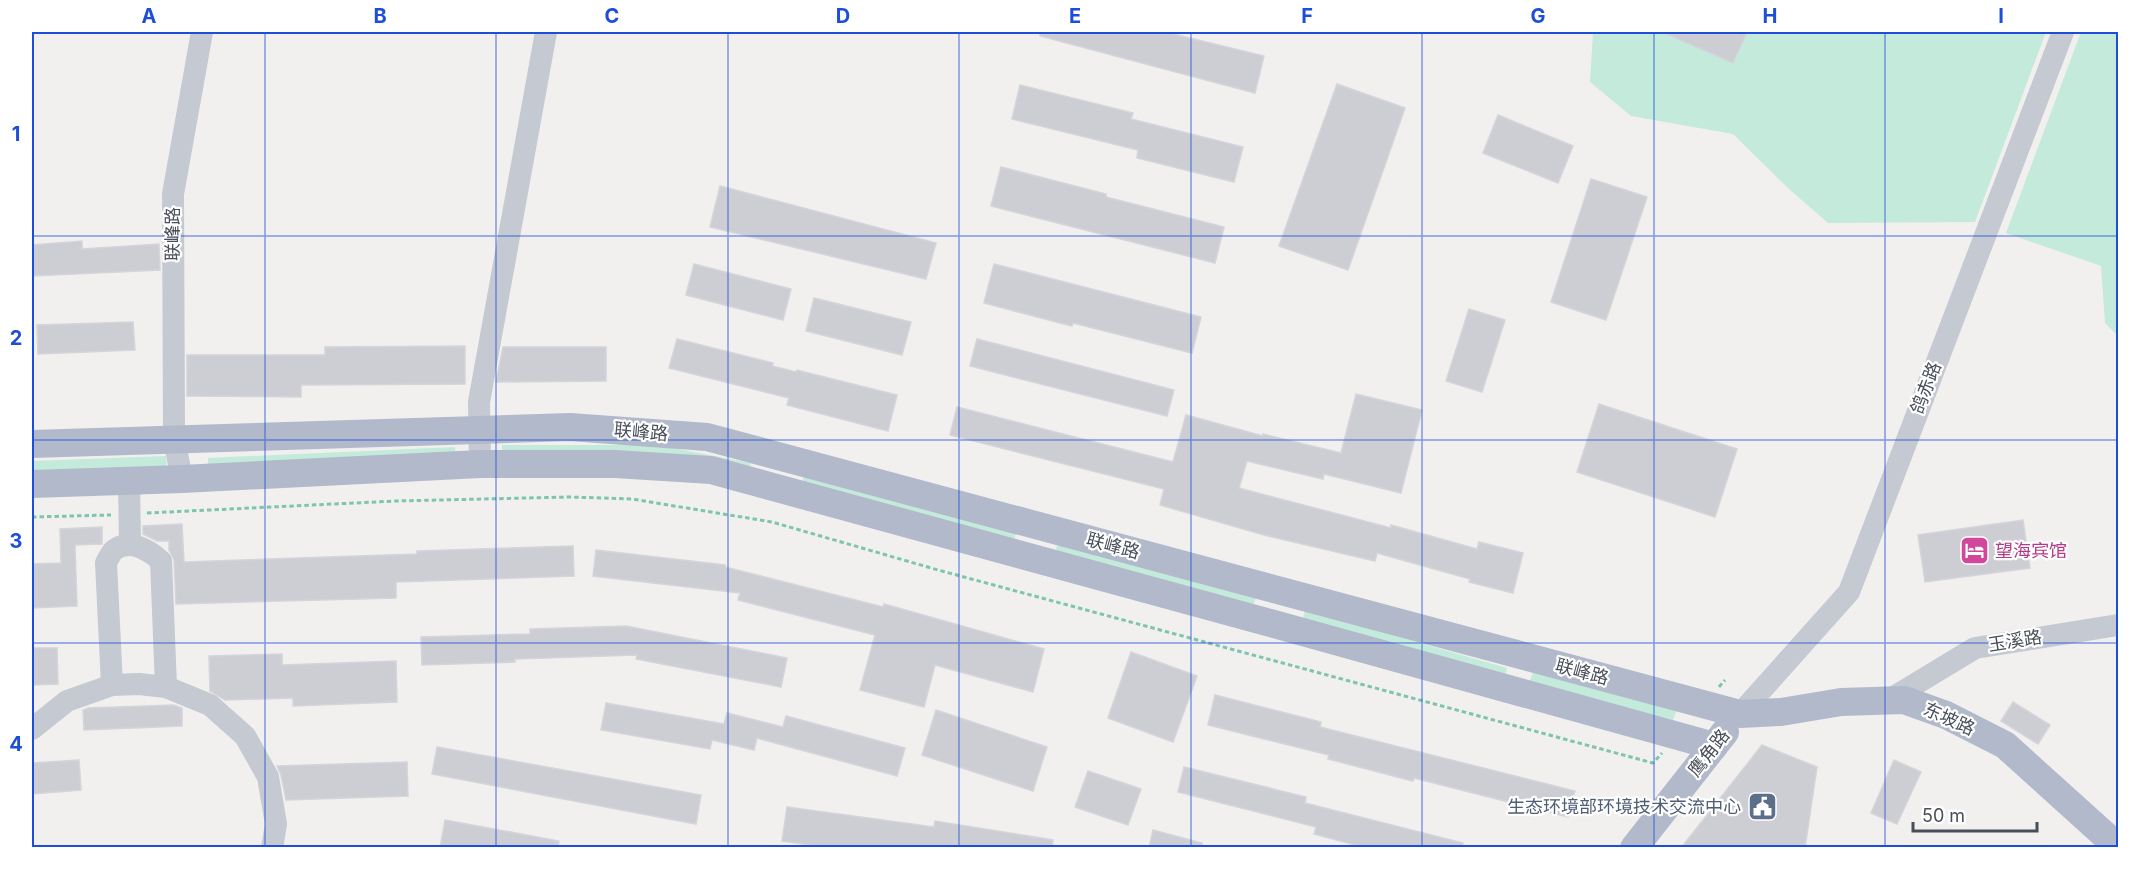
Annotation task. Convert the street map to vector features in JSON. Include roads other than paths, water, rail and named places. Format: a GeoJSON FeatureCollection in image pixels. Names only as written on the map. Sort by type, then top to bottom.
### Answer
{"type":"FeatureCollection","features":[{"type":"Feature","properties":{"kind":"main road","name":"联峰路"},"geometry":{"type":"LineString","coordinates":[[32,444],[570,427],[707,438],[1740,714]]}},
{"type":"Feature","properties":{"kind":"main road","name":"联峰路"},"geometry":{"type":"LineString","coordinates":[[32,484],[480,464],[615,464],[711,471],[1714,746]]}},
{"type":"Feature","properties":{"kind":"main road","name":"东坡路"},"geometry":{"type":"LineString","coordinates":[[1740,714],[1781,712],[1840,702],[1904,700],[1946,715],[2005,745],[2118,847]]}},
{"type":"Feature","properties":{"kind":"main road","name":"鹰角路"},"geometry":{"type":"LineString","coordinates":[[1634,848],[1740,714]]}},
{"type":"Feature","properties":{"kind":"street","name":"联峰路"},"geometry":{"type":"LineString","coordinates":[[182,479],[174,440],[173,194],[202,32]]}},
{"type":"Feature","properties":{"kind":"street"},"geometry":{"type":"LineString","coordinates":[[480,464],[479,402],[546,32]]}},
{"type":"Feature","properties":{"kind":"street","name":"鸽赤路"},"geometry":{"type":"LineString","coordinates":[[1740,714],[1849,592],[2063,32]]}},
{"type":"Feature","properties":{"kind":"street"},"geometry":{"type":"LineString","coordinates":[[129,481],[130,544]]}},
{"type":"Feature","properties":{"kind":"street"},"geometry":{"type":"LineString","coordinates":[[112,686],[106,563],[114,550],[130,544],[149,550],[161,561],[166,687]]}},
{"type":"Feature","properties":{"kind":"street","name":"玉溪路"},"geometry":{"type":"LineString","coordinates":[[1889,700],[1975,648],[2118,625]]}},
{"type":"Feature","properties":{"kind":"street"},"geometry":{"type":"LineString","coordinates":[[32,729],[67,701],[112,686],[139,684],[166,687],[210,705],[245,736],[268,777],[276,824],[272,848]]}},
{"type":"Feature","properties":{"kind":"place","name":"望海宾馆"},"geometry":{"type":"Point","coordinates":[1974,551]}},
{"type":"Feature","properties":{"kind":"place","name":"生态环境部环境技术交流中心"},"geometry":{"type":"Point","coordinates":[1762,807]}}]}
